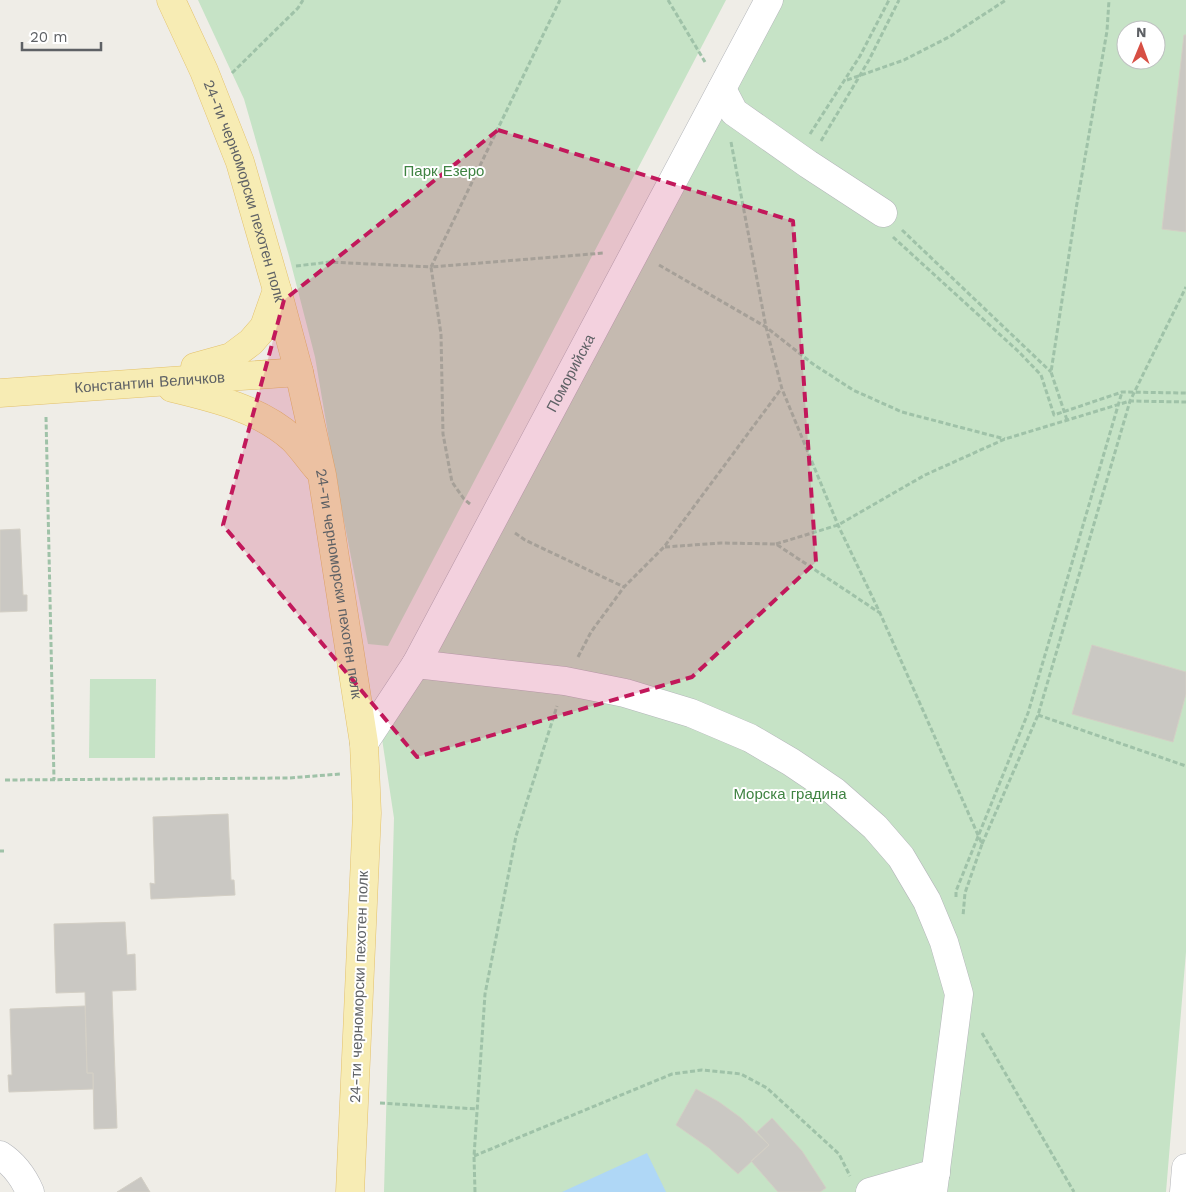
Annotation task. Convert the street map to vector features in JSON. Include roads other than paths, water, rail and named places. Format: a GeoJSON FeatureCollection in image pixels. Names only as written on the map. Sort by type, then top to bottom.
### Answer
{"type":"FeatureCollection","features":[{"type":"Feature","properties":{"kind":"main road","name":"24-ти черноморски пехотен полк"},"geometry":{"type":"LineString","coordinates":[[171,0],[240,162],[282,278],[299,372],[322,475],[364,744],[367,813],[350,1192]]}},
{"type":"Feature","properties":{"kind":"main road"},"geometry":{"type":"LineString","coordinates":[[146,381],[231,357],[251,342],[264,327],[282,278]]}},
{"type":"Feature","properties":{"kind":"main road","name":"Константин Величков"},"geometry":{"type":"LineString","coordinates":[[0,393],[146,381],[299,372]]}},
{"type":"Feature","properties":{"kind":"main road"},"geometry":{"type":"LineString","coordinates":[[146,381],[200,394],[238,406],[270,421],[294,440],[322,475]]}},
{"type":"Feature","properties":{"kind":"street","name":"Поморийска"},"geometry":{"type":"LineString","coordinates":[[364,744],[416,664],[769,0]]}},
{"type":"Feature","properties":{"kind":"street"},"geometry":{"type":"LineString","coordinates":[[722,89],[734,112],[888,224]]}},
{"type":"Feature","properties":{"kind":"street"},"geometry":{"type":"LineString","coordinates":[[416,664],[565,681],[625,693],[691,713],[750,738],[791,762],[834,791],[875,827],[901,858],[927,901],[944,942],[959,994],[934,1183],[860,1184]]}},
{"type":"Feature","properties":{"kind":"street"},"geometry":{"type":"LineString","coordinates":[[0,1155],[12,1162],[30,1192]]}},
{"type":"Feature","properties":{"kind":"street"},"geometry":{"type":"LineString","coordinates":[[1184,1192],[1186,1168]]}},
{"type":"Feature","properties":{"kind":"water"},"geometry":{"type":"Polygon","coordinates":[[[647,1153],[666,1192],[562,1192],[647,1153]]]}},
{"type":"Feature","properties":{"kind":"park label","name":"Парк Езеро"},"geometry":{"type":"Point","coordinates":[444,171]}},
{"type":"Feature","properties":{"kind":"park label","name":"Морска градина"},"geometry":{"type":"Point","coordinates":[790,794]}}]}
